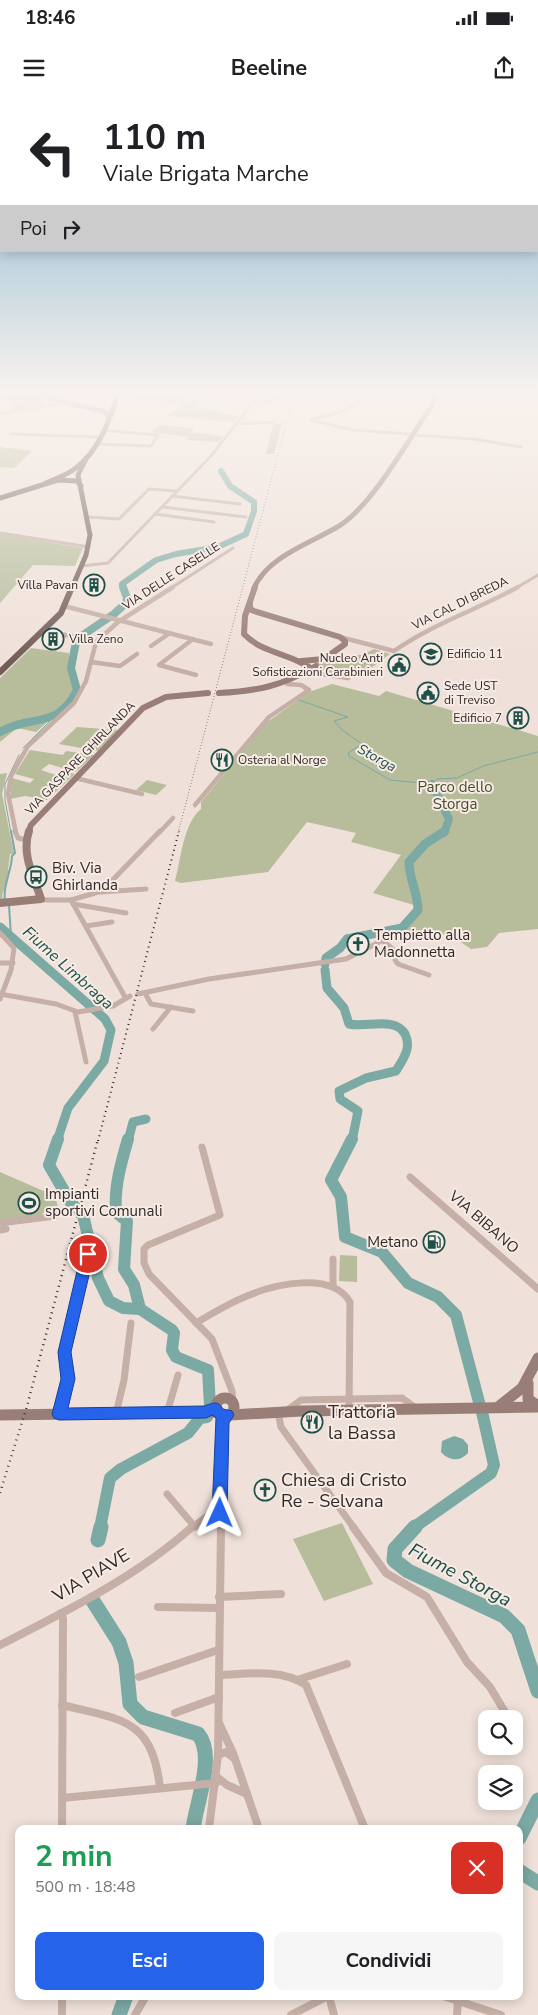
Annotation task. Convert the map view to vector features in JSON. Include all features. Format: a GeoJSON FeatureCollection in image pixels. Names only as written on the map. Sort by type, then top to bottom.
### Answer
{"type":"FeatureCollection","features":[{"type":"Feature","properties":{"kind":"main road"},"geometry":{"type":"LineString","coordinates":[[0,498],[48,482]]}},
{"type":"Feature","properties":{"kind":"main road"},"geometry":{"type":"LineString","coordinates":[[79,482],[83,491]]}},
{"type":"Feature","properties":{"kind":"main road"},"geometry":{"type":"LineString","coordinates":[[0,672],[43,632],[64,606],[81,566],[89,547],[90,538],[88,517],[80,482]]}},
{"type":"Feature","properties":{"kind":"main road"},"geometry":{"type":"LineString","coordinates":[[82,482],[83,491]]}},
{"type":"Feature","properties":{"kind":"street"},"geometry":{"type":"LineString","coordinates":[[81,566],[108,563],[185,482]]}},
{"type":"Feature","properties":{"kind":"street"},"geometry":{"type":"LineString","coordinates":[[312,669],[343,674],[348,678],[337,678],[312,669],[300,661],[269,652],[253,644],[244,634],[244,624],[258,578],[266,569],[341,525],[363,507],[379,482]]}},
{"type":"Feature","properties":{"kind":"street"},"geometry":{"type":"LineString","coordinates":[[88,517],[119,520],[126,515],[149,489],[177,491]]}},
{"type":"Feature","properties":{"kind":"street"},"geometry":{"type":"LineString","coordinates":[[172,496],[240,504]]}},
{"type":"Feature","properties":{"kind":"street"},"geometry":{"type":"LineString","coordinates":[[162,506],[246,517]]}},
{"type":"Feature","properties":{"kind":"street"},"geometry":{"type":"LineString","coordinates":[[155,514],[214,522]]}},
{"type":"Feature","properties":{"kind":"street"},"geometry":{"type":"LineString","coordinates":[[0,533],[89,547]]}},
{"type":"Feature","properties":{"kind":"street","name":"VIA DELLE CASELLE"},"geometry":{"type":"LineString","coordinates":[[97,640],[120,621],[233,548]]}},
{"type":"Feature","properties":{"kind":"street","name":"VIA CAL DI BREDA"},"geometry":{"type":"LineString","coordinates":[[361,643],[392,652],[414,636],[495,600],[538,575]]}},
{"type":"Feature","properties":{"kind":"street"},"geometry":{"type":"LineString","coordinates":[[250,602],[250,609],[254,612],[361,643]]}},
{"type":"Feature","properties":{"kind":"street"},"geometry":{"type":"LineString","coordinates":[[64,606],[211,644]]}},
{"type":"Feature","properties":{"kind":"street"},"geometry":{"type":"LineString","coordinates":[[244,624],[248,618],[255,616],[273,618]]}},
{"type":"Feature","properties":{"kind":"street"},"geometry":{"type":"LineString","coordinates":[[37,900],[36,886],[23,840],[16,834],[8,800],[9,779],[28,746],[74,703],[86,684],[97,640],[43,632]]}},
{"type":"Feature","properties":{"kind":"street"},"geometry":{"type":"LineString","coordinates":[[151,646],[170,633]]}},
{"type":"Feature","properties":{"kind":"street"},"geometry":{"type":"LineString","coordinates":[[340,637],[345,641],[345,644]]}},
{"type":"Feature","properties":{"kind":"street"},"geometry":{"type":"LineString","coordinates":[[193,639],[159,665],[196,675]]}},
{"type":"Feature","properties":{"kind":"street"},"geometry":{"type":"LineString","coordinates":[[219,693],[256,691],[286,684],[312,669],[345,644],[361,643]]}},
{"type":"Feature","properties":{"kind":"street"},"geometry":{"type":"LineString","coordinates":[[91,662],[120,666],[137,654]]}},
{"type":"Feature","properties":{"kind":"street"},"geometry":{"type":"LineString","coordinates":[[300,661],[324,659]]}},
{"type":"Feature","properties":{"kind":"street"},"geometry":{"type":"LineString","coordinates":[[195,805],[269,717],[309,690],[296,679]]}},
{"type":"Feature","properties":{"kind":"street"},"geometry":{"type":"LineString","coordinates":[[286,684],[301,685]]}},
{"type":"Feature","properties":{"kind":"street","name":"VIA GASPARE GHIRLANDA"},"geometry":{"type":"LineString","coordinates":[[23,840],[38,816],[146,706],[162,698],[208,693]]}},
{"type":"Feature","properties":{"kind":"street"},"geometry":{"type":"LineString","coordinates":[[75,778],[142,794]]}},
{"type":"Feature","properties":{"kind":"street"},"geometry":{"type":"LineString","coordinates":[[101,892],[114,881],[161,828],[173,818]]}},
{"type":"Feature","properties":{"kind":"street"},"geometry":{"type":"LineString","coordinates":[[72,902],[101,892],[146,889]]}},
{"type":"Feature","properties":{"kind":"street"},"geometry":{"type":"LineString","coordinates":[[0,902],[37,900],[72,902],[126,914]]}},
{"type":"Feature","properties":{"kind":"street"},"geometry":{"type":"LineString","coordinates":[[0,932],[14,946],[13,963],[1,996],[56,1004],[75,1012],[115,1005],[128,996],[72,902]]}},
{"type":"Feature","properties":{"kind":"street"},"geometry":{"type":"LineString","coordinates":[[86,926],[112,922]]}},
{"type":"Feature","properties":{"kind":"street"},"geometry":{"type":"LineString","coordinates":[[138,994],[209,979],[346,959],[384,939],[395,951],[395,960],[398,964],[429,975]]}},
{"type":"Feature","properties":{"kind":"street"},"geometry":{"type":"LineString","coordinates":[[0,963],[13,963]]}},
{"type":"Feature","properties":{"kind":"street"},"geometry":{"type":"LineString","coordinates":[[145,993],[151,1004],[193,1011]]}},
{"type":"Feature","properties":{"kind":"street"},"geometry":{"type":"LineString","coordinates":[[153,1030],[171,1007]]}},
{"type":"Feature","properties":{"kind":"street"},"geometry":{"type":"LineString","coordinates":[[75,1012],[86,1062]]}},
{"type":"Feature","properties":{"kind":"street"},"geometry":{"type":"LineString","coordinates":[[202,1147],[220,1216],[148,1245],[143,1251],[144,1266],[149,1274],[212,1339],[224,1409],[220,1513],[218,1755],[209,1825]]}},
{"type":"Feature","properties":{"kind":"street","name":"VIA BIBANO"},"geometry":{"type":"LineString","coordinates":[[410,1177],[538,1289]]}},
{"type":"Feature","properties":{"kind":"street"},"geometry":{"type":"LineString","coordinates":[[0,1224],[55,1216]]}},
{"type":"Feature","properties":{"kind":"street"},"geometry":{"type":"LineString","coordinates":[[59,1414],[68,1379],[65,1352],[88,1254]]}},
{"type":"Feature","properties":{"kind":"street"},"geometry":{"type":"LineString","coordinates":[[333,1259],[333,1285]]}},
{"type":"Feature","properties":{"kind":"street"},"geometry":{"type":"LineString","coordinates":[[196,1323],[243,1297],[262,1290],[300,1284],[333,1285],[346,1291],[350,1302],[350,1404]]}},
{"type":"Feature","properties":{"kind":"street"},"geometry":{"type":"LineString","coordinates":[[116,1414],[124,1380],[131,1323]]}},
{"type":"Feature","properties":{"kind":"street"},"geometry":{"type":"LineString","coordinates":[[516,1404],[526,1390],[538,1358]]}},
{"type":"Feature","properties":{"kind":"street"},"geometry":{"type":"LineString","coordinates":[[516,1404],[533,1372]]}},
{"type":"Feature","properties":{"kind":"street"},"geometry":{"type":"LineString","coordinates":[[167,1413],[178,1375]]}},
{"type":"Feature","properties":{"kind":"street"},"geometry":{"type":"LineString","coordinates":[[526,1390],[528,1399],[538,1406]]}},
{"type":"Feature","properties":{"kind":"street"},"geometry":{"type":"LineString","coordinates":[[0,1415],[167,1413],[224,1409],[280,1411],[350,1404],[418,1410],[496,1408],[516,1404],[538,1406]]}},
{"type":"Feature","properties":{"kind":"street"},"geometry":{"type":"LineString","coordinates":[[280,1411],[281,1426],[386,1573],[427,1597],[467,1662],[490,1687],[504,1710]]}},
{"type":"Feature","properties":{"kind":"street"},"geometry":{"type":"LineString","coordinates":[[167,1494],[195,1527]]}},
{"type":"Feature","properties":{"kind":"street","name":"VIA PIAVE"},"geometry":{"type":"LineString","coordinates":[[0,1645],[98,1592],[169,1547],[207,1516],[220,1513]]}},
{"type":"Feature","properties":{"kind":"street"},"geometry":{"type":"LineString","coordinates":[[219,1597],[281,1594]]}},
{"type":"Feature","properties":{"kind":"street"},"geometry":{"type":"LineString","coordinates":[[158,1606],[185,1610],[219,1608]]}},
{"type":"Feature","properties":{"kind":"street"},"geometry":{"type":"LineString","coordinates":[[61,1613],[63,1619],[62,1825]]}},
{"type":"Feature","properties":{"kind":"street"},"geometry":{"type":"LineString","coordinates":[[140,1677],[218,1650]]}},
{"type":"Feature","properties":{"kind":"street"},"geometry":{"type":"LineString","coordinates":[[300,1679],[348,1664]]}},
{"type":"Feature","properties":{"kind":"street"},"geometry":{"type":"LineString","coordinates":[[219,1675],[285,1675],[300,1679],[306,1685],[363,1825]]}},
{"type":"Feature","properties":{"kind":"street"},"geometry":{"type":"LineString","coordinates":[[175,1713],[219,1696]]}},
{"type":"Feature","properties":{"kind":"street"},"geometry":{"type":"LineString","coordinates":[[62,1705],[113,1718],[140,1731],[148,1739],[156,1754],[160,1788]]}},
{"type":"Feature","properties":{"kind":"street"},"geometry":{"type":"LineString","coordinates":[[218,1721],[236,1762],[258,1825]]}},
{"type":"Feature","properties":{"kind":"street"},"geometry":{"type":"LineString","coordinates":[[218,1755],[221,1752],[228,1753],[236,1762]]}},
{"type":"Feature","properties":{"kind":"street"},"geometry":{"type":"LineString","coordinates":[[62,1798],[214,1783],[220,1787],[232,1787],[247,1794]]}},
{"type":"Feature","properties":{"kind":"street"},"geometry":{"type":"LineString","coordinates":[[62,2000],[62,2015]]}},
{"type":"Feature","properties":{"kind":"street"},"geometry":{"type":"LineString","coordinates":[[135,2015],[144,2000]]}},
{"type":"Feature","properties":{"kind":"street"},"geometry":{"type":"LineString","coordinates":[[296,2014],[320,2000]]}},
{"type":"Feature","properties":{"kind":"street"},"geometry":{"type":"LineString","coordinates":[[326,2000],[334,2015]]}},
{"type":"Feature","properties":{"kind":"street"},"geometry":{"type":"LineString","coordinates":[[455,2000],[501,2015]]}},
{"type":"Feature","properties":{"kind":"street"},"geometry":{"type":"LineString","coordinates":[[457,2015],[458,2001]]}},
{"type":"Feature","properties":{"kind":"green space"},"geometry":{"type":"Polygon","coordinates":[[[0,534],[83,548],[75,566],[33,565],[0,603],[0,534]]]}},
{"type":"Feature","properties":{"kind":"green space"},"geometry":{"type":"Polygon","coordinates":[[[31,648],[69,653],[70,669],[75,691],[63,708],[36,732],[17,728],[0,742],[0,678],[31,648]]]}},
{"type":"Feature","properties":{"kind":"green space"},"geometry":{"type":"Polygon","coordinates":[[[374,649],[390,654],[365,672],[350,675],[341,674],[320,664],[332,655],[362,655],[374,649]]]}},
{"type":"Feature","properties":{"kind":"green space","name":"Parco dello Storga"},"geometry":{"type":"Polygon","coordinates":[[[332,684],[379,696],[386,691],[538,736],[538,929],[499,933],[487,947],[471,949],[449,934],[356,939],[388,934],[408,926],[420,911],[421,899],[415,899],[414,905],[373,893],[401,855],[351,842],[356,833],[307,822],[268,872],[181,883],[175,881],[186,833],[195,815],[201,809],[201,802],[266,723],[309,692],[332,684]]]}},
{"type":"Feature","properties":{"kind":"green space"},"geometry":{"type":"Polygon","coordinates":[[[77,727],[118,731],[97,751],[59,744],[77,727]]]}},
{"type":"Feature","properties":{"kind":"green space"},"geometry":{"type":"Polygon","coordinates":[[[30,750],[63,755],[66,751],[94,755],[76,772],[49,764],[41,770],[56,775],[62,771],[75,774],[47,800],[25,796],[10,799],[12,778],[30,783],[34,779],[15,774],[30,750]]]}},
{"type":"Feature","properties":{"kind":"green space"},"geometry":{"type":"Polygon","coordinates":[[[7,773],[2,794],[14,854],[10,854],[8,870],[10,870],[2,896],[4,901],[0,901],[0,774],[7,773]]]}},
{"type":"Feature","properties":{"kind":"green space"},"geometry":{"type":"Polygon","coordinates":[[[147,780],[167,785],[156,795],[136,790],[147,780]]]}},
{"type":"Feature","properties":{"kind":"green space","name":"Impianti sportivi Comunali"},"geometry":{"type":"Polygon","coordinates":[[[0,1172],[55,1196],[60,1214],[46,1211],[37,1217],[0,1222],[0,1172]]]}},
{"type":"Feature","properties":{"kind":"green space"},"geometry":{"type":"Polygon","coordinates":[[[340,1255],[357,1256],[357,1282],[339,1281],[340,1255]]]}},
{"type":"Feature","properties":{"kind":"green space"},"geometry":{"type":"Polygon","coordinates":[[[342,1523],[373,1584],[324,1601],[293,1539],[342,1523]]]}},
{"type":"Feature","properties":{"kind":"water"},"geometry":{"type":"Polygon","coordinates":[[[454,1436],[463,1439],[468,1445],[468,1453],[462,1458],[451,1459],[441,1452],[442,1441],[454,1436]]]}},
{"type":"Feature","properties":{"kind":"waterway","name":"Fiume Limbraga"},"geometry":{"type":"LineString","coordinates":[[123,588],[122,584],[156,560],[176,554],[218,547],[246,534],[254,511],[254,502],[230,486],[228,482]]}},
{"type":"Feature","properties":{"kind":"waterway","name":"Fiume Limbraga"},"geometry":{"type":"LineString","coordinates":[[77,639],[114,614],[126,603],[127,598],[123,587]]}},
{"type":"Feature","properties":{"kind":"waterway","name":"Fiume Limbraga"},"geometry":{"type":"LineString","coordinates":[[0,732],[12,726],[52,716],[69,703],[77,690],[71,668],[76,642]]}},
{"type":"Feature","properties":{"kind":"waterway","name":"Storga"},"geometry":{"type":"LineString","coordinates":[[299,700],[348,717],[334,721],[342,730],[362,744],[348,753],[349,756],[390,780],[432,784],[437,779],[457,778],[483,766],[538,752]]}},
{"type":"Feature","properties":{"kind":"waterway"},"geometry":{"type":"LineString","coordinates":[[23,748],[53,718]]}},
{"type":"Feature","properties":{"kind":"waterway"},"geometry":{"type":"LineString","coordinates":[[11,833],[5,800],[5,784],[19,755]]}},
{"type":"Feature","properties":{"kind":"waterway","name":"Fiume Storga"},"geometry":{"type":"LineString","coordinates":[[432,784],[449,819],[445,831]]}},
{"type":"Feature","properties":{"kind":"waterway"},"geometry":{"type":"LineString","coordinates":[[5,900],[6,884],[12,856],[15,853],[11,831]]}},
{"type":"Feature","properties":{"kind":"waterway","name":"Fiume Storga"},"geometry":{"type":"LineString","coordinates":[[325,964],[326,958],[340,948],[347,939],[402,928],[418,910],[409,862],[425,844],[445,831]]}},
{"type":"Feature","properties":{"kind":"waterway"},"geometry":{"type":"LineString","coordinates":[[9,905],[11,936]]}},
{"type":"Feature","properties":{"kind":"waterway","name":"Fiume Limbraga"},"geometry":{"type":"LineString","coordinates":[[0,927],[105,1019],[111,1030],[104,1061],[68,1108],[57,1141]]}},
{"type":"Feature","properties":{"kind":"waterway","name":"Fiume Storga"},"geometry":{"type":"LineString","coordinates":[[325,970],[327,988],[344,1008],[349,1024],[394,1025],[405,1034],[408,1044],[404,1058],[396,1071],[366,1078],[339,1091],[340,1099],[358,1111],[352,1141]]}},
{"type":"Feature","properties":{"kind":"waterway","name":"Fiume Limbraga"},"geometry":{"type":"LineString","coordinates":[[128,1141],[133,1122],[146,1119]]}},
{"type":"Feature","properties":{"kind":"waterway","name":"Fiume Limbraga"},"geometry":{"type":"LineString","coordinates":[[58,1139],[49,1165],[71,1203],[83,1215],[98,1278],[109,1301],[123,1308],[140,1309]]}},
{"type":"Feature","properties":{"kind":"waterway","name":"Fiume Limbraga"},"geometry":{"type":"LineString","coordinates":[[128,1139],[117,1184],[116,1212],[127,1221],[124,1269],[134,1285],[140,1309]]}},
{"type":"Feature","properties":{"kind":"waterway","name":"Fiume Storga"},"geometry":{"type":"LineString","coordinates":[[352,1139],[331,1180],[341,1197],[345,1237],[382,1252],[408,1283],[438,1297],[456,1315],[479,1402]]}},
{"type":"Feature","properties":{"kind":"waterway","name":"Fiume Limbraga"},"geometry":{"type":"LineString","coordinates":[[140,1309],[172,1330],[174,1333],[172,1350],[176,1357],[208,1370],[210,1406]]}},
{"type":"Feature","properties":{"kind":"waterway","name":"Fiume Storga"},"geometry":{"type":"LineString","coordinates":[[413,1528],[491,1473],[494,1465],[482,1412]]}},
{"type":"Feature","properties":{"kind":"waterway","name":"Fiume Limbraga"},"geometry":{"type":"LineString","coordinates":[[100,1528],[110,1478],[121,1469],[188,1433],[200,1418],[207,1417]]}},
{"type":"Feature","properties":{"kind":"waterway","name":"Fiume Limbraga"},"geometry":{"type":"LineString","coordinates":[[98,1540],[101,1527]]}},
{"type":"Feature","properties":{"kind":"waterway","name":"Fiume Storga"},"geometry":{"type":"LineString","coordinates":[[415,1527],[395,1549],[394,1560],[408,1571],[504,1616],[518,1630],[538,1691]]}},
{"type":"Feature","properties":{"kind":"waterway","name":"Fiume Limbraga"},"geometry":{"type":"LineString","coordinates":[[93,1601],[119,1642],[126,1663],[130,1704],[143,1717],[198,1734],[203,1743],[205,1766],[194,1825]]}},
{"type":"Feature","properties":{"kind":"waterway","name":"Fiume Storga"},"geometry":{"type":"LineString","coordinates":[[523,1830],[538,1800]]}},
{"type":"Feature","properties":{"kind":"waterway","name":"Fiume Storga"},"geometry":{"type":"LineString","coordinates":[[523,1874],[538,1883]]}},
{"type":"Feature","properties":{"kind":"waterway","name":"Fiume Limbraga"},"geometry":{"type":"LineString","coordinates":[[119,2015],[125,2000]]}},
{"type":"Feature","properties":{"kind":"railway"},"geometry":{"type":"LineString","coordinates":[[178,833],[270,482]]}},
{"type":"Feature","properties":{"kind":"railway"},"geometry":{"type":"LineString","coordinates":[[98,1141],[179,831]]}},
{"type":"Feature","properties":{"kind":"railway"},"geometry":{"type":"LineString","coordinates":[[0,1493],[27,1406],[98,1139]]}},
{"type":"Feature","properties":{"kind":"place","name":"Villa Pavan"},"geometry":{"type":"Point","coordinates":[94,585]}},
{"type":"Feature","properties":{"kind":"place","name":"Villa Zeno"},"geometry":{"type":"Point","coordinates":[53,639]}},
{"type":"Feature","properties":{"kind":"place","name":"Edificio 11"},"geometry":{"type":"Point","coordinates":[431,654]}},
{"type":"Feature","properties":{"kind":"place","name":"Nucleo Anti Sofisticazioni Carabinieri"},"geometry":{"type":"Point","coordinates":[399,665]}},
{"type":"Feature","properties":{"kind":"place","name":"Sede UST di Treviso"},"geometry":{"type":"Point","coordinates":[428,693]}},
{"type":"Feature","properties":{"kind":"place","name":"Edificio 7"},"geometry":{"type":"Point","coordinates":[518,718]}},
{"type":"Feature","properties":{"kind":"place","name":"Osteria al Norge"},"geometry":{"type":"Point","coordinates":[222,760]}},
{"type":"Feature","properties":{"kind":"place","name":"Biv. Via Ghirlanda"},"geometry":{"type":"Point","coordinates":[36,877]}},
{"type":"Feature","properties":{"kind":"place","name":"Tempietto alla Madonnetta"},"geometry":{"type":"Point","coordinates":[358,944]}},
{"type":"Feature","properties":{"kind":"place","name":"Impianti sportivi Comunali"},"geometry":{"type":"Point","coordinates":[29,1203]}},
{"type":"Feature","properties":{"kind":"place","name":"Metano"},"geometry":{"type":"Point","coordinates":[434,1242]}},
{"type":"Feature","properties":{"kind":"place","name":"Trattoria la Bassa"},"geometry":{"type":"Point","coordinates":[312,1422]}},
{"type":"Feature","properties":{"kind":"place","name":"Chiesa di Cristo Re - Selvana"},"geometry":{"type":"Point","coordinates":[265,1490]}},
{"type":"Feature","properties":{"kind":"route"},"geometry":{"type":"LineString","coordinates":[[88,1254],[85,1258],[65,1352],[64,1359],[68,1371],[68,1379],[59,1414],[206,1412],[215,1408],[222,1415],[227,1415],[222,1421],[220,1513]]}}]}
